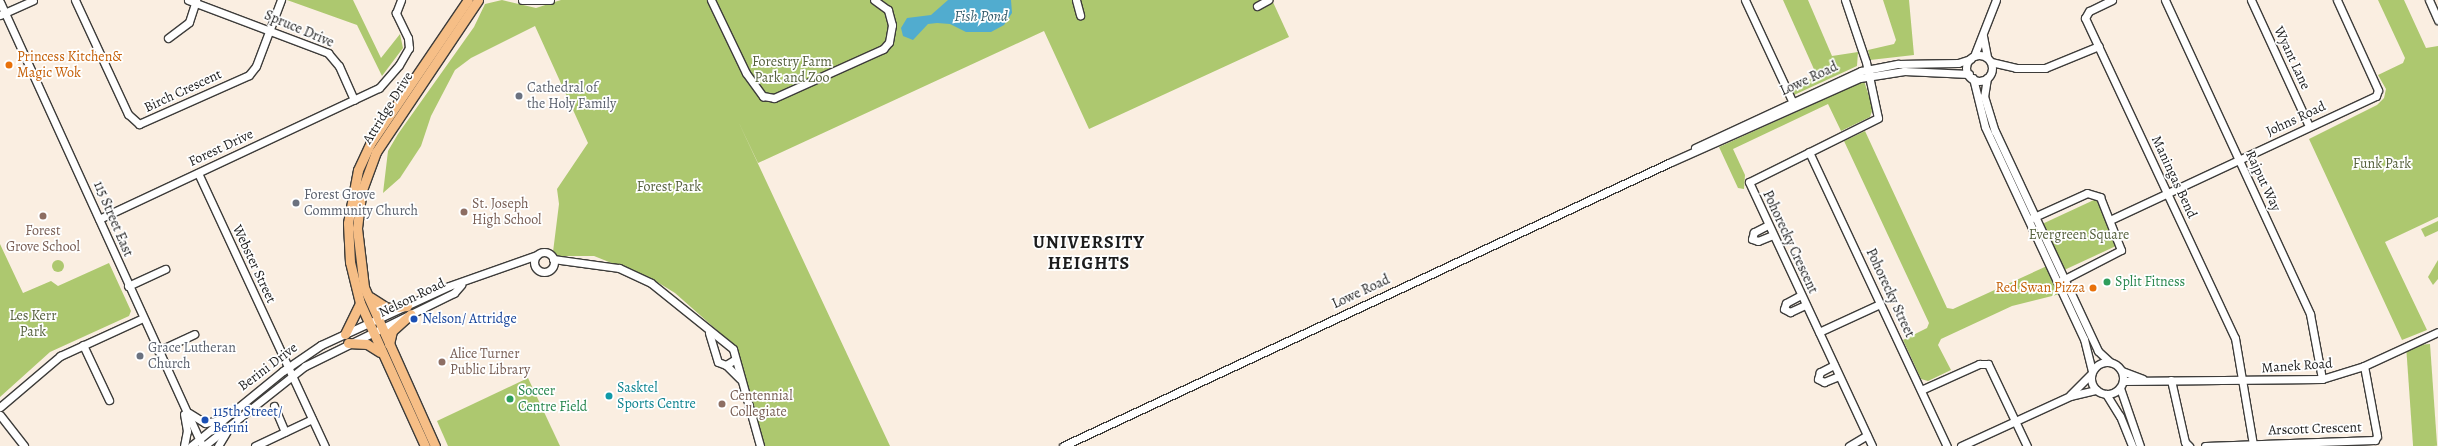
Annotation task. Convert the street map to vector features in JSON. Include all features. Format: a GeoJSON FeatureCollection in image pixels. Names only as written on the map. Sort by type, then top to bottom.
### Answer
{"type":"FeatureCollection","features":[{"type":"Feature","properties":{"kind":"main road"},"geometry":{"type":"LineString","coordinates":[[473,2],[485,0]]}},
{"type":"Feature","properties":{"kind":"main road","name":"Attridge Drive"},"geometry":{"type":"LineString","coordinates":[[425,446],[384,357],[377,329],[373,320],[357,252],[357,228],[362,190],[371,165],[388,130],[473,2]]}},
{"type":"Feature","properties":{"kind":"main road","name":"Attridge Drive"},"geometry":{"type":"LineString","coordinates":[[373,320],[360,303],[347,236],[351,197],[358,170],[385,118],[473,2]]}},
{"type":"Feature","properties":{"kind":"main road"},"geometry":{"type":"LineString","coordinates":[[367,293],[376,304],[387,308],[409,310]]}},
{"type":"Feature","properties":{"kind":"main road"},"geometry":{"type":"LineString","coordinates":[[345,334],[353,323],[360,303]]}},
{"type":"Feature","properties":{"kind":"main road"},"geometry":{"type":"LineString","coordinates":[[389,346],[392,331],[409,310]]}},
{"type":"Feature","properties":{"kind":"main road","name":"Attridge Drive"},"geometry":{"type":"LineString","coordinates":[[377,329],[389,346],[436,446]]}},
{"type":"Feature","properties":{"kind":"main road"},"geometry":{"type":"LineString","coordinates":[[348,343],[368,344],[384,357]]}},
{"type":"Feature","properties":{"kind":"street"},"geometry":{"type":"LineString","coordinates":[[2,14],[33,0]]}},
{"type":"Feature","properties":{"kind":"street","name":"Birch Crescent"},"geometry":{"type":"LineString","coordinates":[[75,0],[128,114],[139,124],[248,75],[256,66],[281,0]]}},
{"type":"Feature","properties":{"kind":"street","name":"Spruce Drive"},"geometry":{"type":"LineString","coordinates":[[188,0],[270,30],[333,56],[354,100]]}},
{"type":"Feature","properties":{"kind":"street","name":"Forest Drive"},"geometry":{"type":"LineString","coordinates":[[99,219],[354,100],[384,83],[408,52],[408,38],[396,13],[401,0]]}},
{"type":"Feature","properties":{"kind":"street"},"geometry":{"type":"LineString","coordinates":[[522,0],[550,0]]}},
{"type":"Feature","properties":{"kind":"street"},"geometry":{"type":"LineString","coordinates":[[711,0],[746,73],[763,96],[774,98],[883,49],[889,42],[892,25],[888,10],[874,0]]}},
{"type":"Feature","properties":{"kind":"street"},"geometry":{"type":"LineString","coordinates":[[1076,0],[1080,15]]}},
{"type":"Feature","properties":{"kind":"street"},"geometry":{"type":"LineString","coordinates":[[1257,6],[1268,0]]}},
{"type":"Feature","properties":{"kind":"street"},"geometry":{"type":"LineString","coordinates":[[1745,0],[1794,105]]}},
{"type":"Feature","properties":{"kind":"street"},"geometry":{"type":"LineString","coordinates":[[1845,0],[1869,72]]}},
{"type":"Feature","properties":{"kind":"street"},"geometry":{"type":"LineString","coordinates":[[1996,0],[1972,57],[1971,76],[1985,127],[2098,351],[2122,371],[2121,385],[2140,446]]}},
{"type":"Feature","properties":{"kind":"street","name":"Maningas Bend"},"geometry":{"type":"LineString","coordinates":[[2112,0],[2085,14],[2167,194],[2230,326],[2244,382],[2253,444]]}},
{"type":"Feature","properties":{"kind":"street","name":"Rajput Way"},"geometry":{"type":"LineString","coordinates":[[2165,0],[2310,314],[2322,379]]}},
{"type":"Feature","properties":{"kind":"street","name":"Wyant Lane"},"geometry":{"type":"LineString","coordinates":[[2251,0],[2309,126]]}},
{"type":"Feature","properties":{"kind":"street","name":"Johns Road"},"geometry":{"type":"LineString","coordinates":[[2110,220],[2378,93],[2337,0]]}},
{"type":"Feature","properties":{"kind":"street"},"geometry":{"type":"LineString","coordinates":[[2429,0],[2438,20]]}},
{"type":"Feature","properties":{"kind":"street","name":"115 Street East"},"geometry":{"type":"LineString","coordinates":[[0,2],[2,14],[99,219],[128,286],[202,444]]}},
{"type":"Feature","properties":{"kind":"street"},"geometry":{"type":"LineString","coordinates":[[168,38],[189,22],[196,2]]}},
{"type":"Feature","properties":{"kind":"street"},"geometry":{"type":"LineString","coordinates":[[1984,31],[1989,60],[1989,76],[1984,87],[1991,120],[2032,218]]}},
{"type":"Feature","properties":{"kind":"street"},"geometry":{"type":"LineString","coordinates":[[2016,68],[2056,65],[2099,46]]}},
{"type":"Feature","properties":{"kind":"street","name":"Lowe Road"},"geometry":{"type":"LineString","coordinates":[[1063,446],[1671,162],[1869,72],[1898,64],[1958,63],[1972,57],[1989,60],[2016,68]]}},
{"type":"Feature","properties":{"kind":"street","name":"Lowe Road"},"geometry":{"type":"LineString","coordinates":[[1869,72],[1904,70],[1971,76],[1989,76],[2016,68]]}},
{"type":"Feature","properties":{"kind":"street","name":"Pohorecky Crescent"},"geometry":{"type":"LineString","coordinates":[[1869,72],[1878,118],[1749,181],[1768,225],[1867,436],[1870,446]]}},
{"type":"Feature","properties":{"kind":"street","name":"Pohorecky Street"},"geometry":{"type":"LineString","coordinates":[[1810,152],[1947,446]]}},
{"type":"Feature","properties":{"kind":"street","name":"Webster Street"},"geometry":{"type":"LineString","coordinates":[[198,173],[325,446]]}},
{"type":"Feature","properties":{"kind":"street"},"geometry":{"type":"LineString","coordinates":[[2032,218],[2091,192],[2100,197],[2121,244],[2119,252],[2061,280]]}},
{"type":"Feature","properties":{"kind":"street"},"geometry":{"type":"LineString","coordinates":[[1768,225],[1754,232],[1752,239],[1758,242],[1773,235]]}},
{"type":"Feature","properties":{"kind":"street"},"geometry":{"type":"LineString","coordinates":[[535,267],[537,255],[547,253],[553,262]]}},
{"type":"Feature","properties":{"kind":"street","name":"Nelson Road"},"geometry":{"type":"LineString","coordinates":[[373,320],[409,310],[454,293],[461,285],[512,263],[537,255]]}},
{"type":"Feature","properties":{"kind":"street"},"geometry":{"type":"LineString","coordinates":[[553,262],[566,261],[619,268],[651,283],[694,315],[708,331],[734,351],[734,360],[760,446]]}},
{"type":"Feature","properties":{"kind":"street"},"geometry":{"type":"LineString","coordinates":[[512,263],[535,267],[546,272],[553,262]]}},
{"type":"Feature","properties":{"kind":"street"},"geometry":{"type":"LineString","coordinates":[[128,286],[165,269]]}},
{"type":"Feature","properties":{"kind":"street"},"geometry":{"type":"LineString","coordinates":[[2061,280],[2090,355],[2091,372],[2096,390]]}},
{"type":"Feature","properties":{"kind":"street"},"geometry":{"type":"LineString","coordinates":[[1801,295],[1786,302],[1784,309],[1790,312],[1806,305]]}},
{"type":"Feature","properties":{"kind":"street"},"geometry":{"type":"LineString","coordinates":[[1819,332],[1880,304]]}},
{"type":"Feature","properties":{"kind":"street","name":"Nelson Road"},"geometry":{"type":"LineString","coordinates":[[377,329],[409,310]]}},
{"type":"Feature","properties":{"kind":"street"},"geometry":{"type":"LineString","coordinates":[[0,407],[53,360],[143,318]]}},
{"type":"Feature","properties":{"kind":"street","name":"Berini Drive"},"geometry":{"type":"LineString","coordinates":[[202,444],[226,417],[288,366],[373,320]]}},
{"type":"Feature","properties":{"kind":"street","name":"Berini Drive"},"geometry":{"type":"LineString","coordinates":[[191,446],[202,444],[233,423],[292,376],[348,343],[377,329]]}},
{"type":"Feature","properties":{"kind":"street"},"geometry":{"type":"LineString","coordinates":[[708,331],[718,362],[726,365],[740,379]]}},
{"type":"Feature","properties":{"kind":"street","name":"Manek Road"},"geometry":{"type":"LineString","coordinates":[[2121,385],[2147,380],[2244,382],[2322,379],[2364,366],[2438,332]]}},
{"type":"Feature","properties":{"kind":"street"},"geometry":{"type":"LineString","coordinates":[[158,351],[194,334]]}},
{"type":"Feature","properties":{"kind":"street"},"geometry":{"type":"LineString","coordinates":[[83,345],[109,400]]}},
{"type":"Feature","properties":{"kind":"street"},"geometry":{"type":"LineString","coordinates":[[715,352],[725,345]]}},
{"type":"Feature","properties":{"kind":"street"},"geometry":{"type":"LineString","coordinates":[[726,365],[734,360]]}},
{"type":"Feature","properties":{"kind":"street"},"geometry":{"type":"LineString","coordinates":[[2070,396],[2100,363],[2110,362]]}},
{"type":"Feature","properties":{"kind":"street"},"geometry":{"type":"LineString","coordinates":[[1921,390],[1984,363],[2015,420],[2027,446]]}},
{"type":"Feature","properties":{"kind":"street"},"geometry":{"type":"LineString","coordinates":[[1834,365],[1820,372],[1818,379],[1824,382],[1839,376]]}},
{"type":"Feature","properties":{"kind":"street","name":"Arscott Crescent"},"geometry":{"type":"LineString","coordinates":[[2205,446],[2375,440],[2377,436],[2364,366]]}},
{"type":"Feature","properties":{"kind":"street","name":"Manek Road"},"geometry":{"type":"LineString","coordinates":[[2122,371],[2147,380]]}},
{"type":"Feature","properties":{"kind":"street"},"geometry":{"type":"LineString","coordinates":[[2170,380],[2185,442],[2189,446]]}},
{"type":"Feature","properties":{"kind":"street"},"geometry":{"type":"LineString","coordinates":[[2106,394],[2121,385]]}},
{"type":"Feature","properties":{"kind":"street"},"geometry":{"type":"LineString","coordinates":[[1961,446],[2070,396],[2096,390],[2106,394],[2120,416],[2132,446]]}},
{"type":"Feature","properties":{"kind":"street"},"geometry":{"type":"LineString","coordinates":[[181,400],[199,422],[210,423],[226,417]]}},
{"type":"Feature","properties":{"kind":"street"},"geometry":{"type":"LineString","coordinates":[[181,400],[187,431],[184,446]]}},
{"type":"Feature","properties":{"kind":"street"},"geometry":{"type":"LineString","coordinates":[[274,406],[286,432]]}},
{"type":"Feature","properties":{"kind":"street"},"geometry":{"type":"LineString","coordinates":[[0,415],[24,446]]}},
{"type":"Feature","properties":{"kind":"street"},"geometry":{"type":"LineString","coordinates":[[255,446],[312,419]]}},
{"type":"Feature","properties":{"kind":"street"},"geometry":{"type":"LineString","coordinates":[[218,446],[233,423]]}},
{"type":"Feature","properties":{"kind":"street"},"geometry":{"type":"LineString","coordinates":[[1849,446],[1867,436]]}},
{"type":"Feature","properties":{"kind":"green space"},"geometry":{"type":"Polygon","coordinates":[[[287,0],[353,0],[381,58],[400,34],[403,48],[382,76],[357,25],[287,0]]]}},
{"type":"Feature","properties":{"kind":"green space"},"geometry":{"type":"Polygon","coordinates":[[[502,0],[536,8],[561,0],[1272,0],[1289,37],[1089,129],[1044,31],[758,163],[738,121],[890,446],[765,446],[736,347],[675,293],[654,280],[594,256],[558,256],[553,252],[559,204],[557,189],[588,143],[535,26],[471,58],[455,70],[431,116],[421,146],[400,178],[383,193],[388,151],[398,134],[474,27],[485,4],[502,0]]]}},
{"type":"Feature","properties":{"kind":"green space"},"geometry":{"type":"Polygon","coordinates":[[[1783,0],[1808,0],[1832,56],[1858,52],[1857,66],[1794,95],[1792,88],[1817,76],[1783,0]]]}},
{"type":"Feature","properties":{"kind":"green space"},"geometry":{"type":"Polygon","coordinates":[[[1883,0],[1909,0],[1914,55],[1870,60],[1868,50],[1894,44],[1896,40],[1883,0]]]}},
{"type":"Feature","properties":{"kind":"green space","name":"Funk Park"},"geometry":{"type":"Polygon","coordinates":[[[2378,0],[2404,0],[2426,48],[2438,46],[2438,217],[2385,242],[2427,330],[2402,340],[2309,139],[2377,105],[2384,98],[2386,89],[2378,75],[2403,63],[2405,58],[2378,0]]]}},
{"type":"Feature","properties":{"kind":"green space"},"geometry":{"type":"Polygon","coordinates":[[[1864,81],[1873,108],[1870,117],[1841,131],[1828,104],[1733,149],[1745,175],[1744,189],[1738,188],[1719,147],[1864,81]]]}},
{"type":"Feature","properties":{"kind":"green space"},"geometry":{"type":"Polygon","coordinates":[[[1865,131],[1947,308],[1953,309],[2047,266],[2060,294],[2012,306],[1941,339],[1938,345],[1951,370],[1928,381],[1921,379],[1903,340],[1927,328],[1929,323],[1844,141],[1865,131]]]}},
{"type":"Feature","properties":{"kind":"green space","name":"Evergreen Square"},"geometry":{"type":"Polygon","coordinates":[[[2096,199],[2118,245],[2063,271],[2042,224],[2096,199]]]}},
{"type":"Feature","properties":{"kind":"green space"},"geometry":{"type":"Polygon","coordinates":[[[2438,221],[2438,231],[2425,237],[2421,229],[2438,221]]]}},
{"type":"Feature","properties":{"kind":"green space","name":"Les Kerr Park"},"geometry":{"type":"Polygon","coordinates":[[[0,244],[23,293],[51,281],[58,286],[109,263],[131,311],[129,316],[50,352],[0,397],[0,244]]]}},
{"type":"Feature","properties":{"kind":"green space"},"geometry":{"type":"Polygon","coordinates":[[[60,260],[63,261],[63,271],[56,272],[53,271],[52,264],[53,261],[60,260]]]}},
{"type":"Feature","properties":{"kind":"green space"},"geometry":{"type":"Polygon","coordinates":[[[2438,260],[2438,279],[2433,285],[2428,277],[2438,260]]]}},
{"type":"Feature","properties":{"kind":"green space"},"geometry":{"type":"Polygon","coordinates":[[[2430,344],[2437,446],[2413,446],[2406,346],[2430,344]]]}},
{"type":"Feature","properties":{"kind":"green space","name":"Soccer Centre Field"},"geometry":{"type":"Polygon","coordinates":[[[528,378],[560,446],[448,446],[437,421],[528,378]]]}},
{"type":"Feature","properties":{"kind":"water","name":"Fish Pond"},"geometry":{"type":"Polygon","coordinates":[[[948,0],[1011,0],[1012,13],[1004,25],[991,32],[966,32],[950,24],[937,23],[928,24],[913,40],[903,36],[901,28],[907,18],[931,15],[948,0]]]}},
{"type":"Feature","properties":{"kind":"place","name":"Princess Kitchen& Magic Wok"},"geometry":{"type":"Point","coordinates":[9,65]}},
{"type":"Feature","properties":{"kind":"place","name":"Cathedral of the Holy Family"},"geometry":{"type":"Point","coordinates":[519,96]}},
{"type":"Feature","properties":{"kind":"place","name":"Forest Grove Community Church"},"geometry":{"type":"Point","coordinates":[296,203]}},
{"type":"Feature","properties":{"kind":"place","name":"St. Joseph High School"},"geometry":{"type":"Point","coordinates":[464,212]}},
{"type":"Feature","properties":{"kind":"place","name":"Forest Grove School"},"geometry":{"type":"Point","coordinates":[43,216]}},
{"type":"Feature","properties":{"kind":"place","name":"Split Fitness"},"geometry":{"type":"Point","coordinates":[2107,282]}},
{"type":"Feature","properties":{"kind":"place","name":"Red Swan Pizza"},"geometry":{"type":"Point","coordinates":[2093,288]}},
{"type":"Feature","properties":{"kind":"place","name":"Nelson/ Attridge"},"geometry":{"type":"Point","coordinates":[414,319]}},
{"type":"Feature","properties":{"kind":"place","name":"Grace Lutheran Church"},"geometry":{"type":"Point","coordinates":[140,356]}},
{"type":"Feature","properties":{"kind":"place","name":"Alice Turner Public Library"},"geometry":{"type":"Point","coordinates":[442,362]}},
{"type":"Feature","properties":{"kind":"place","name":"Sasktel Sports Centre"},"geometry":{"type":"Point","coordinates":[609,396]}},
{"type":"Feature","properties":{"kind":"place","name":"Soccer Centre Field"},"geometry":{"type":"Point","coordinates":[510,399]}},
{"type":"Feature","properties":{"kind":"place","name":"Centennial Collegiate"},"geometry":{"type":"Point","coordinates":[722,404]}},
{"type":"Feature","properties":{"kind":"place","name":"115th Street/ Berini"},"geometry":{"type":"Point","coordinates":[205,420]}},
{"type":"Feature","properties":{"kind":"district","name":"UNIVERSITY HEIGHTS"},"geometry":{"type":"Point","coordinates":[1089,253]}},
{"type":"Feature","properties":{"kind":"park label","name":"Forestry Farm Park and Zoo"},"geometry":{"type":"Point","coordinates":[792,70]}},
{"type":"Feature","properties":{"kind":"park label","name":"Forest Park"},"geometry":{"type":"Point","coordinates":[669,187]}}]}
